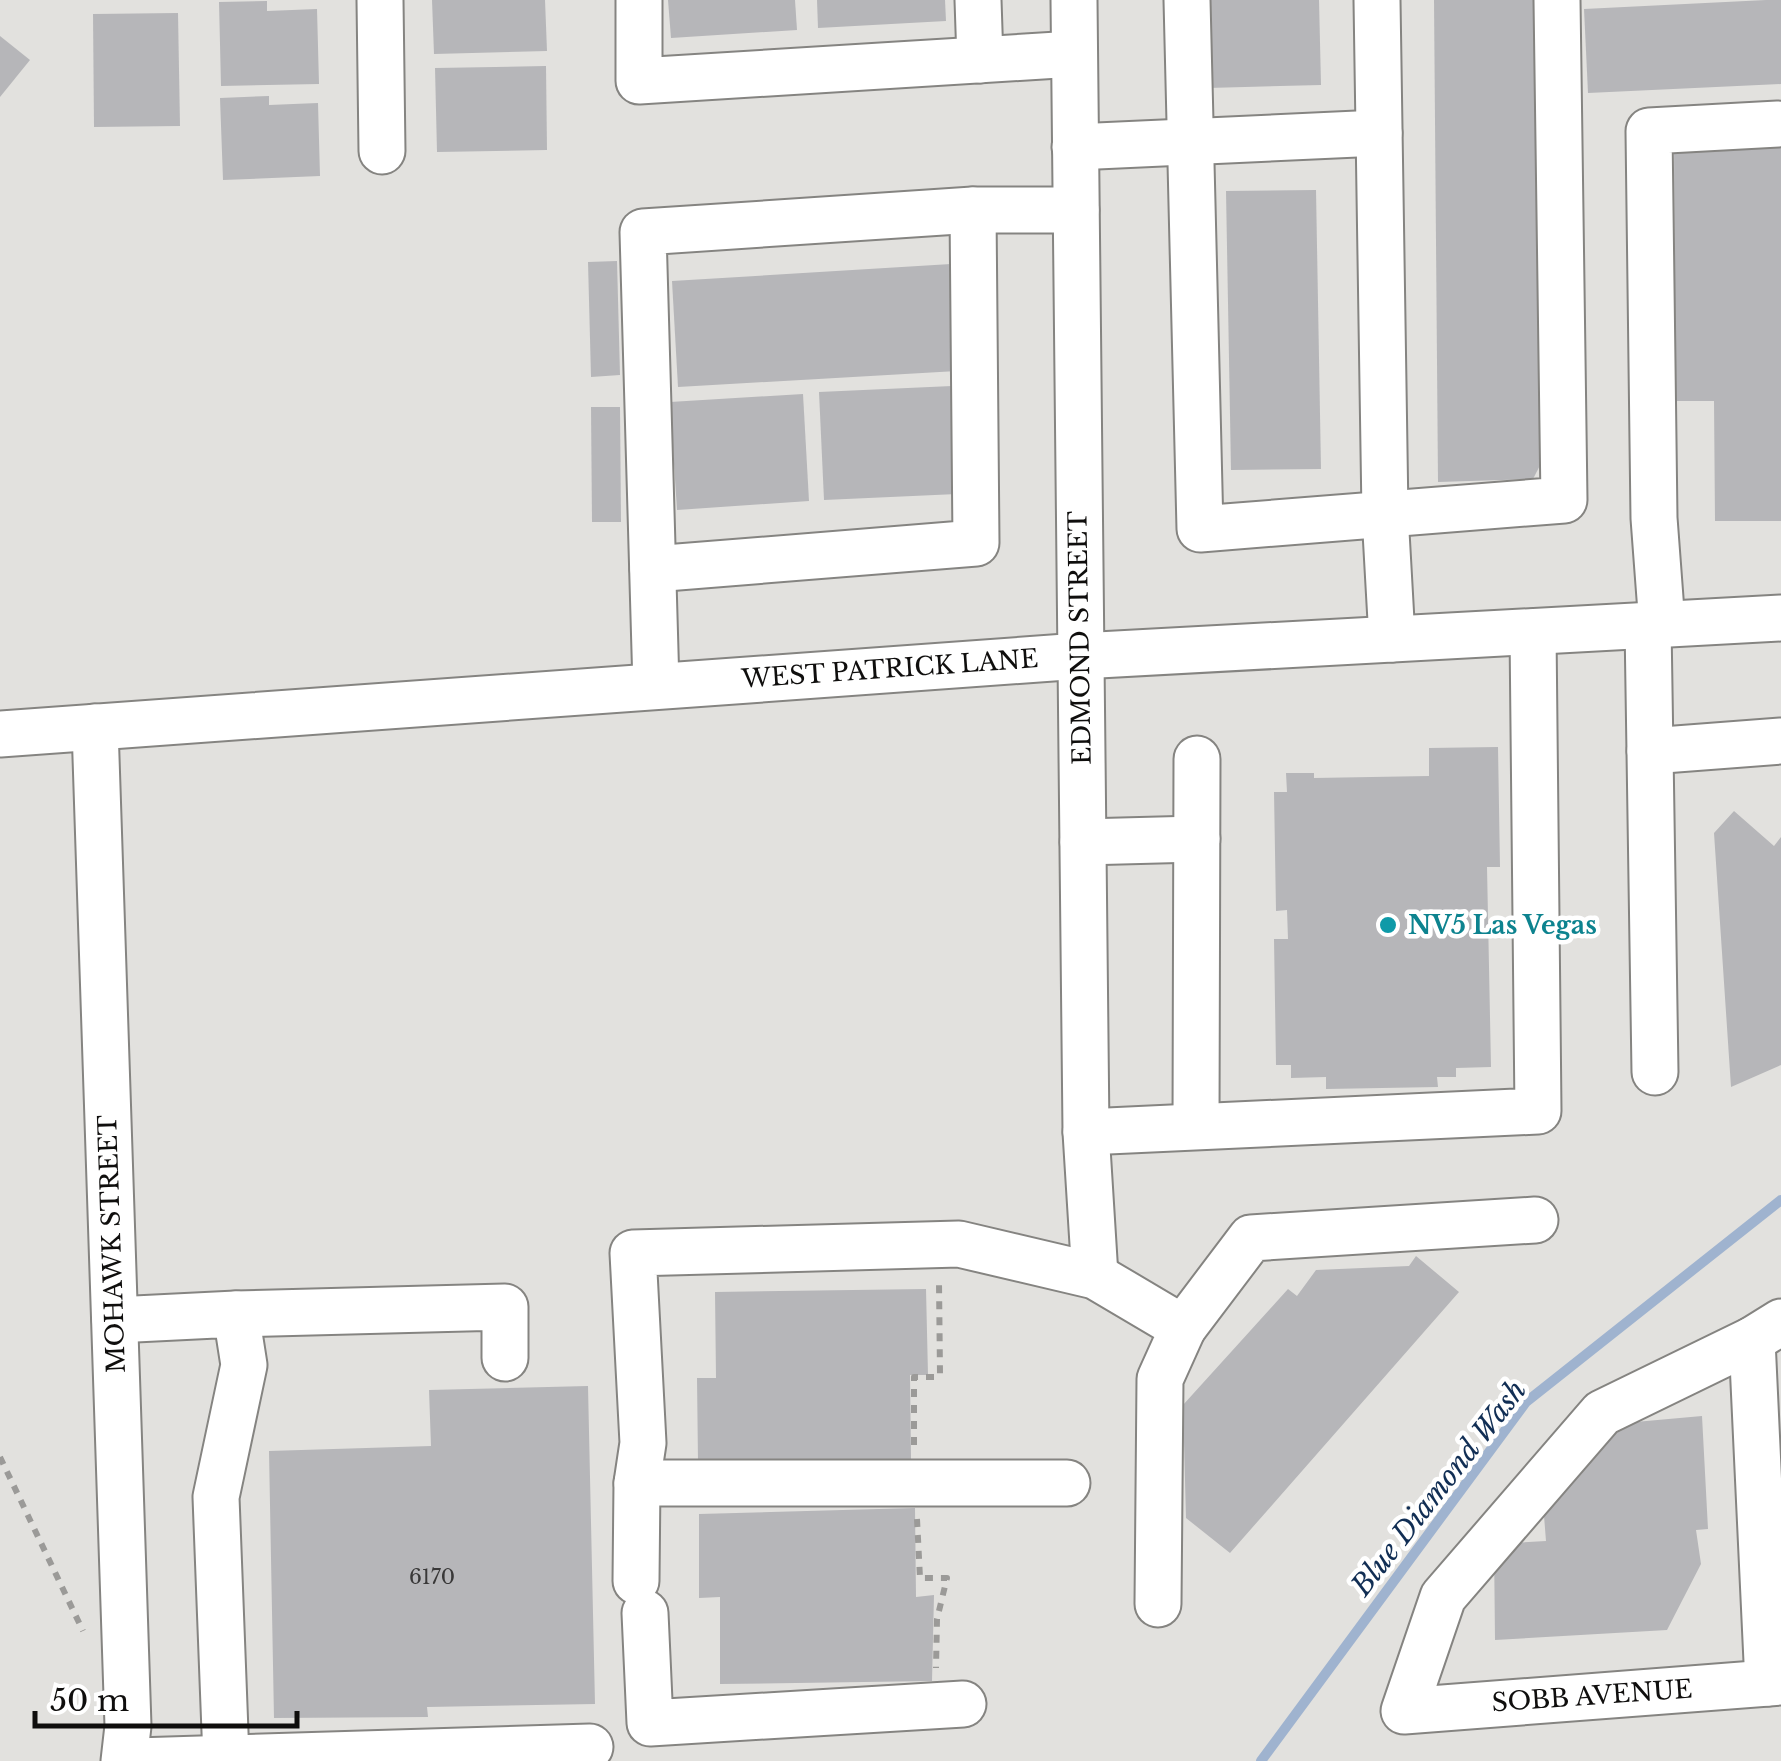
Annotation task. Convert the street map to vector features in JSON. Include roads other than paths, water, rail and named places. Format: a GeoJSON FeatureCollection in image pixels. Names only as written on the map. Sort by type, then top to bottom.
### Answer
{"type":"FeatureCollection","features":[{"type":"Feature","properties":{"kind":"street"},"geometry":{"type":"LineString","coordinates":[[380,0],[382,151]]}},
{"type":"Feature","properties":{"kind":"street"},"geometry":{"type":"LineString","coordinates":[[639,0],[639,80],[1074,54]]}},
{"type":"Feature","properties":{"kind":"street"},"geometry":{"type":"LineString","coordinates":[[978,0],[980,60]]}},
{"type":"Feature","properties":{"kind":"street","name":"EDMOND STREET"},"geometry":{"type":"LineString","coordinates":[[1074,0],[1086,1132],[1094,1276]]}},
{"type":"Feature","properties":{"kind":"street"},"geometry":{"type":"LineString","coordinates":[[1187,0],[1200,529],[1564,500],[1557,0]]}},
{"type":"Feature","properties":{"kind":"street"},"geometry":{"type":"LineString","coordinates":[[1377,0],[1385,514],[1392,639]]}},
{"type":"Feature","properties":{"kind":"street"},"geometry":{"type":"LineString","coordinates":[[1654,1072],[1650,751],[1655,625],[1649,131],[1778,124]]}},
{"type":"Feature","properties":{"kind":"street"},"geometry":{"type":"LineString","coordinates":[[1075,146],[1379,132]]}},
{"type":"Feature","properties":{"kind":"street"},"geometry":{"type":"LineString","coordinates":[[656,686],[643,232],[973,210],[1076,210]]}},
{"type":"Feature","properties":{"kind":"street"},"geometry":{"type":"LineString","coordinates":[[652,569],[976,544],[973,210]]}},
{"type":"Feature","properties":{"kind":"street","name":"WEST PATRICK LANE"},"geometry":{"type":"LineString","coordinates":[[0,734],[1080,656],[1781,618]]}},
{"type":"Feature","properties":{"kind":"street"},"geometry":{"type":"LineString","coordinates":[[1086,1132],[1538,1111],[1533,632]]}},
{"type":"Feature","properties":{"kind":"street","name":"MOHAWK STREET"},"geometry":{"type":"LineString","coordinates":[[96,727],[128,1726],[124,1761]]}},
{"type":"Feature","properties":{"kind":"street"},"geometry":{"type":"LineString","coordinates":[[1650,751],[1781,741]]}},
{"type":"Feature","properties":{"kind":"street"},"geometry":{"type":"LineString","coordinates":[[1196,1126],[1197,760]]}},
{"type":"Feature","properties":{"kind":"street"},"geometry":{"type":"LineString","coordinates":[[1083,842],[1197,839]]}},
{"type":"Feature","properties":{"kind":"street"},"geometry":{"type":"LineString","coordinates":[[1158,1604],[1160,1379],[1183,1328],[1252,1238],[1535,1220]]}},
{"type":"Feature","properties":{"kind":"street"},"geometry":{"type":"LineString","coordinates":[[950,1690],[650,1723],[640,1597],[637,1482],[642,1444],[633,1253],[959,1244],[1094,1276],[1183,1328]]}},
{"type":"Feature","properties":{"kind":"street"},"geometry":{"type":"LineString","coordinates":[[115,1320],[505,1308],[505,1358]]}},
{"type":"Feature","properties":{"kind":"street"},"geometry":{"type":"LineString","coordinates":[[226,1758],[216,1497],[244,1364],[236,1314]]}},
{"type":"Feature","properties":{"kind":"street"},"geometry":{"type":"LineString","coordinates":[[1767,1331],[1775,1682]]}},
{"type":"Feature","properties":{"kind":"street","name":"SOBB AVENUE"},"geometry":{"type":"LineString","coordinates":[[1767,1331],[1602,1413],[1443,1597],[1404,1711],[1775,1682]]}},
{"type":"Feature","properties":{"kind":"street"},"geometry":{"type":"LineString","coordinates":[[637,1482],[1067,1482]]}},
{"type":"Feature","properties":{"kind":"street"},"geometry":{"type":"LineString","coordinates":[[136,1761],[590,1747]]}},
{"type":"Feature","properties":{"kind":"waterway","name":"Blue Diamond Wash"},"geometry":{"type":"LineString","coordinates":[[1261,1761],[1526,1402],[1781,1200]]}},
{"type":"Feature","properties":{"kind":"place","name":"NV5 Las Vegas"},"geometry":{"type":"Point","coordinates":[1388,925]}}]}
